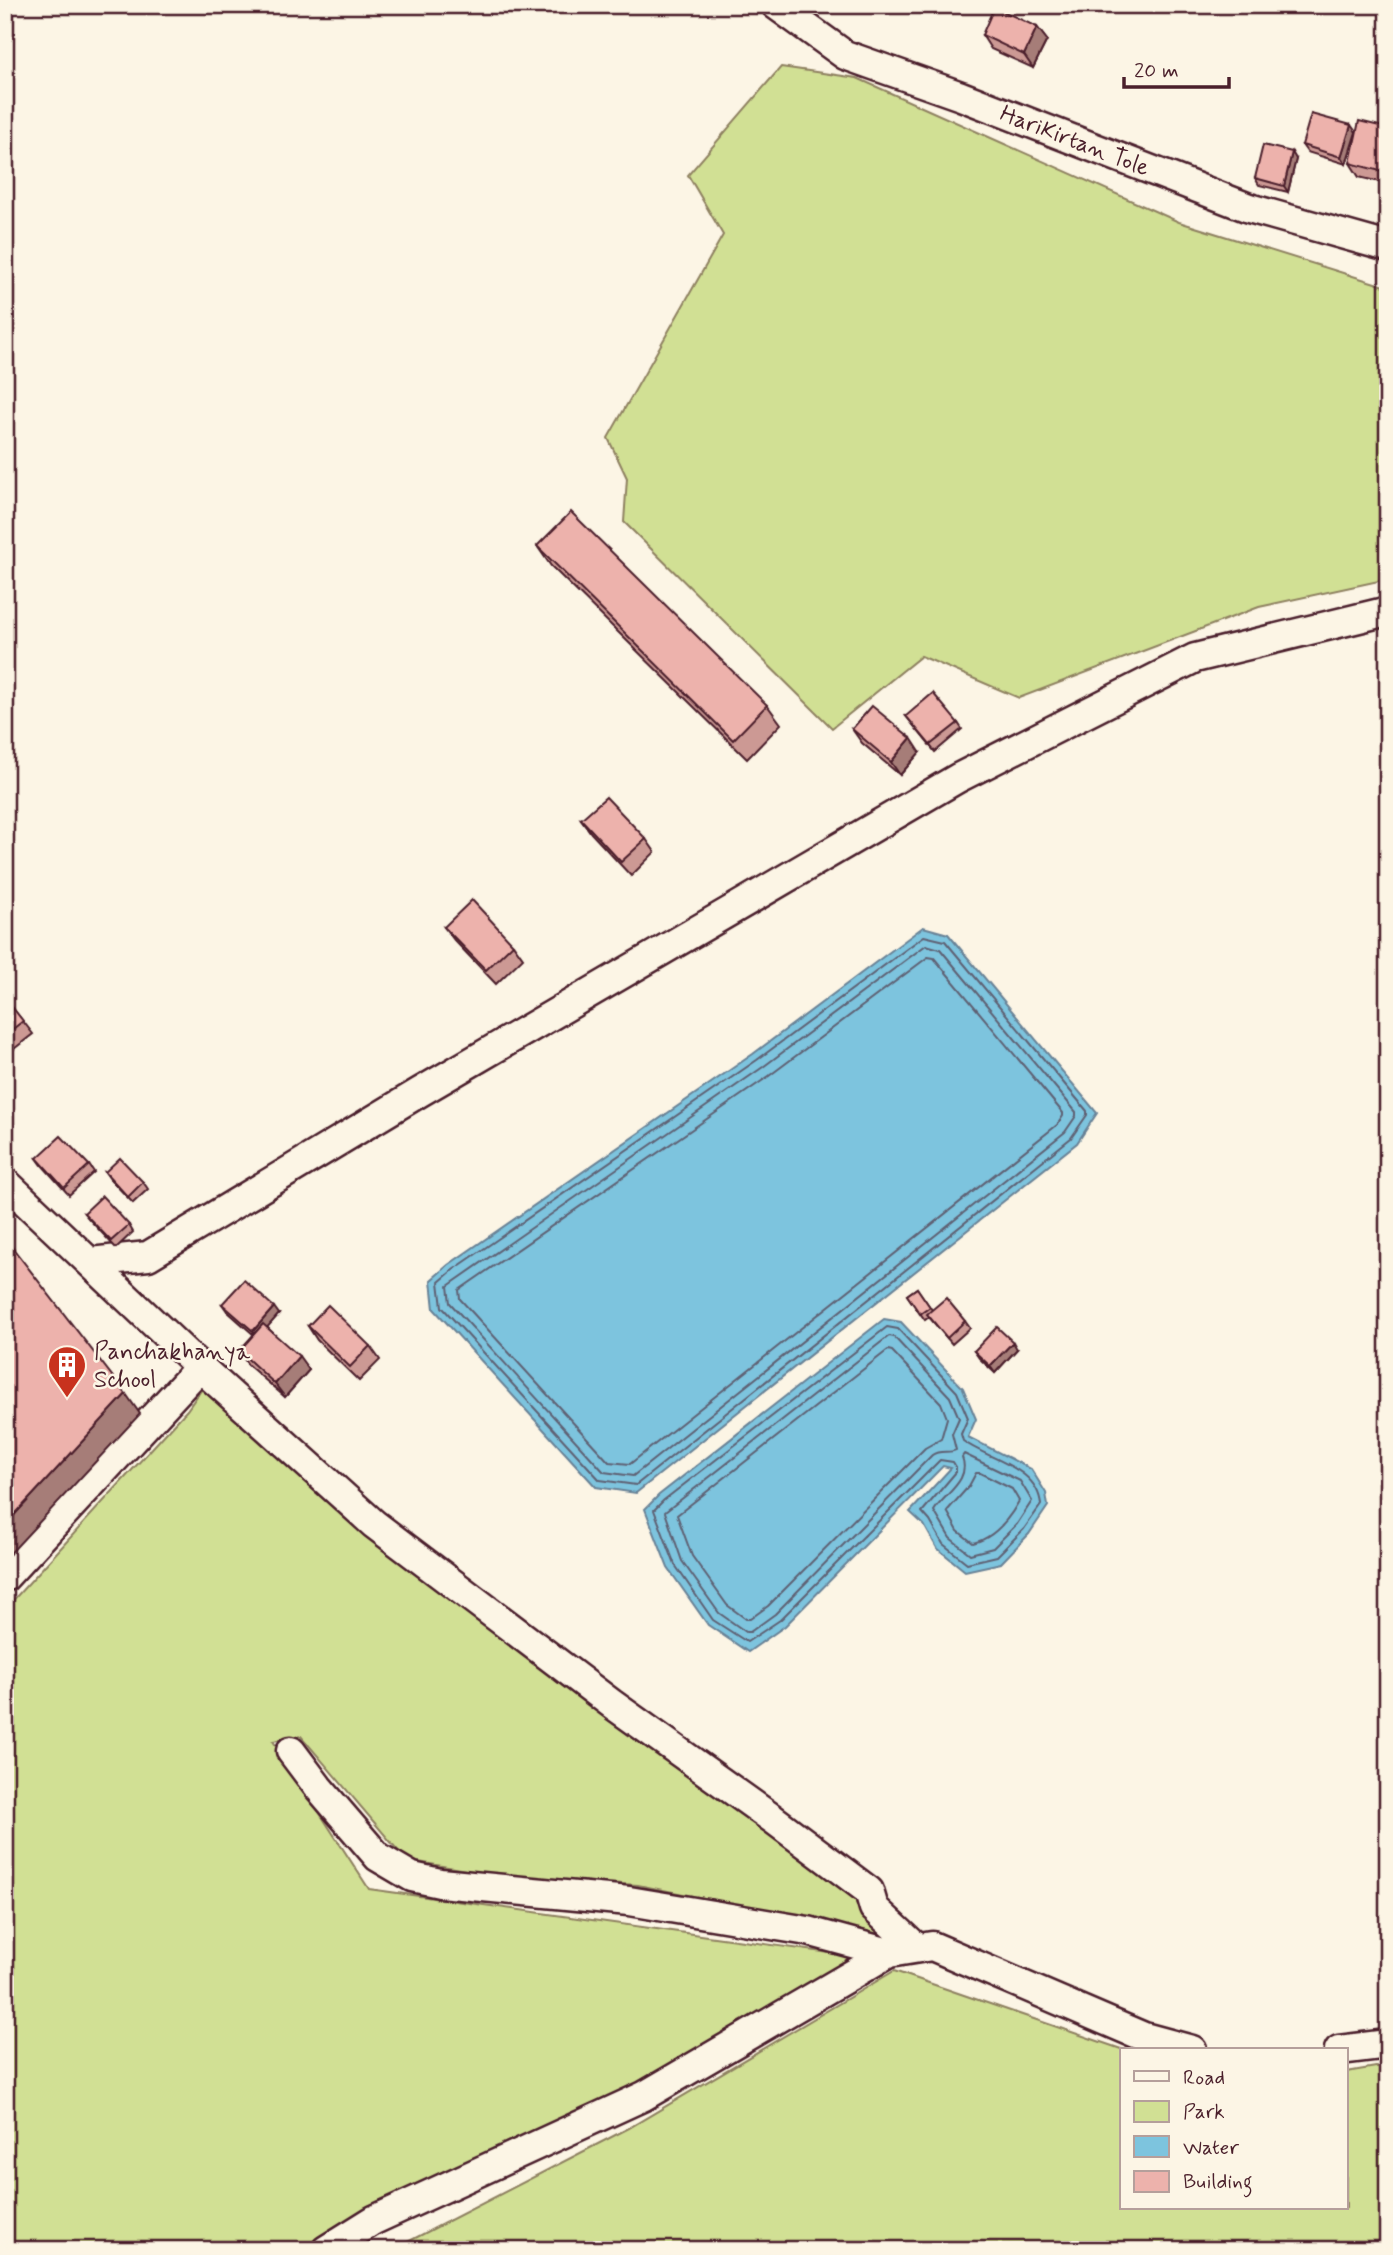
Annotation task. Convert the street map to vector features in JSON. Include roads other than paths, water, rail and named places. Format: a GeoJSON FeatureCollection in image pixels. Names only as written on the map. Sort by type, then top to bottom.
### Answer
{"type":"FeatureCollection","features":[{"type":"Feature","properties":{"kind":"street","name":"HariKirtan Tole"},"geometry":{"type":"LineString","coordinates":[[776,5],[845,55],[961,96],[1249,208],[1388,247]]}},
{"type":"Feature","properties":{"kind":"street"},"geometry":{"type":"LineString","coordinates":[[90,1262],[148,1256],[421,1092],[958,778],[1195,658],[1388,611]]}},
{"type":"Feature","properties":{"kind":"street"},"geometry":{"type":"LineString","coordinates":[[5,1182],[200,1367],[374,1524],[612,1704],[869,1891],[874,1908],[917,1948]]}},
{"type":"Feature","properties":{"kind":"street"},"geometry":{"type":"LineString","coordinates":[[5,1577],[200,1367]]}},
{"type":"Feature","properties":{"kind":"street"},"geometry":{"type":"LineString","coordinates":[[292,1751],[318,1787],[378,1857],[412,1877],[440,1884],[629,1901],[808,1931],[889,1953]]}},
{"type":"Feature","properties":{"kind":"street"},"geometry":{"type":"LineString","coordinates":[[326,2250],[374,2220],[644,2096],[889,1953],[932,1946],[1144,2037],[1185,2048]]}},
{"type":"Feature","properties":{"kind":"street"},"geometry":{"type":"LineString","coordinates":[[1348,2049],[1388,2044]]}},
{"type":"Feature","properties":{"kind":"water"},"geometry":{"type":"Polygon","coordinates":[[[923,927],[948,934],[1097,1113],[1077,1143],[636,1493],[596,1487],[434,1309],[431,1280],[448,1265],[753,1054],[923,927]]]}},
{"type":"Feature","properties":{"kind":"water"},"geometry":{"type":"Polygon","coordinates":[[[884,1319],[901,1322],[963,1388],[976,1419],[968,1437],[1031,1469],[1046,1493],[1048,1506],[1029,1534],[1001,1563],[965,1571],[937,1548],[924,1525],[910,1512],[951,1468],[943,1466],[785,1626],[748,1652],[708,1625],[668,1568],[645,1509],[659,1495],[884,1319]]]}},
{"type":"Feature","properties":{"kind":"place","name":"Panchakhanya School"},"geometry":{"type":"Point","coordinates":[67,1399]}}]}
